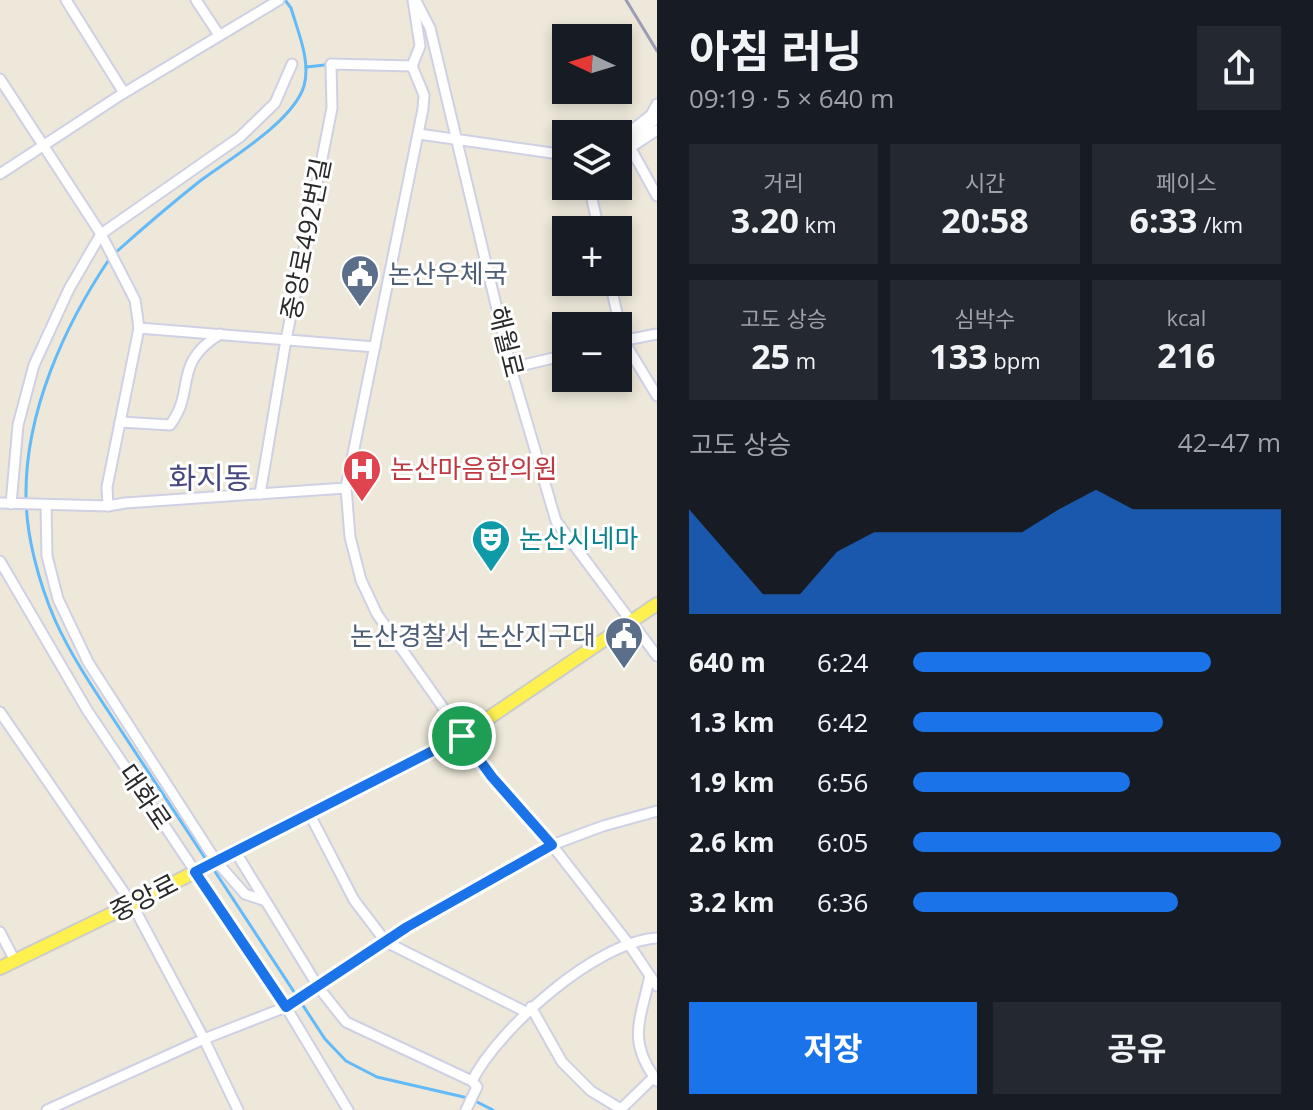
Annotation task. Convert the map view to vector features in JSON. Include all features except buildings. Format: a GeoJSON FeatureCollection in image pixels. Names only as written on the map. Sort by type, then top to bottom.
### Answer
{"type":"FeatureCollection","features":[{"type":"Feature","properties":{"kind":"main road","name":"중앙로"},"geometry":{"type":"LineString","coordinates":[[0,968],[462,736],[657,604]]}},
{"type":"Feature","properties":{"kind":"street"},"geometry":{"type":"LineString","coordinates":[[66,0],[124,93]]}},
{"type":"Feature","properties":{"kind":"street"},"geometry":{"type":"LineString","coordinates":[[196,0],[219,35]]}},
{"type":"Feature","properties":{"kind":"street"},"geometry":{"type":"LineString","coordinates":[[0,174],[124,93],[279,0]]}},
{"type":"Feature","properties":{"kind":"street"},"geometry":{"type":"LineString","coordinates":[[414,0],[420,46],[412,66],[424,95],[419,134],[346,488],[350,537],[369,601],[492,777],[552,845],[628,943],[657,986]]}},
{"type":"Feature","properties":{"kind":"street","name":"해월로"},"geometry":{"type":"LineString","coordinates":[[414,0],[430,28],[511,368],[556,521],[657,656]]}},
{"type":"Feature","properties":{"kind":"street"},"geometry":{"type":"LineString","coordinates":[[420,46],[433,44]]}},
{"type":"Feature","properties":{"kind":"street"},"geometry":{"type":"LineString","coordinates":[[292,64],[275,103],[240,137],[101,234],[69,289],[34,365],[18,425],[11,504],[108,506],[346,488]]}},
{"type":"Feature","properties":{"kind":"street","name":"중앙로492번길"},"geometry":{"type":"LineString","coordinates":[[260,494],[286,340],[332,108],[331,64],[412,66]]}},
{"type":"Feature","properties":{"kind":"street"},"geometry":{"type":"LineString","coordinates":[[0,79],[101,234],[135,300],[139,328],[107,487],[108,506]]}},
{"type":"Feature","properties":{"kind":"street"},"geometry":{"type":"LineString","coordinates":[[632,130],[651,115],[657,104]]}},
{"type":"Feature","properties":{"kind":"street"},"geometry":{"type":"LineString","coordinates":[[632,140],[657,118]]}},
{"type":"Feature","properties":{"kind":"street"},"geometry":{"type":"LineString","coordinates":[[632,148],[657,130]]}},
{"type":"Feature","properties":{"kind":"street"},"geometry":{"type":"LineString","coordinates":[[419,134],[552,153]]}},
{"type":"Feature","properties":{"kind":"street"},"geometry":{"type":"LineString","coordinates":[[632,151],[657,196]]}},
{"type":"Feature","properties":{"kind":"street"},"geometry":{"type":"LineString","coordinates":[[139,328],[375,347]]}},
{"type":"Feature","properties":{"kind":"street"},"geometry":{"type":"LineString","coordinates":[[120,422],[170,425],[180,411],[187,371],[200,346],[222,333]]}},
{"type":"Feature","properties":{"kind":"street"},"geometry":{"type":"LineString","coordinates":[[632,339],[657,334]]}},
{"type":"Feature","properties":{"kind":"street"},"geometry":{"type":"LineString","coordinates":[[511,368],[552,358]]}},
{"type":"Feature","properties":{"kind":"street"},"geometry":{"type":"LineString","coordinates":[[632,358],[657,396]]}},
{"type":"Feature","properties":{"kind":"street"},"geometry":{"type":"LineString","coordinates":[[46,505],[47,556],[58,599],[88,662],[216,861],[245,894],[263,900]]}},
{"type":"Feature","properties":{"kind":"street","name":"대화로"},"geometry":{"type":"LineString","coordinates":[[0,561],[87,710],[195,872],[295,1002],[344,1109]]}},
{"type":"Feature","properties":{"kind":"street"},"geometry":{"type":"LineString","coordinates":[[0,712],[132,904],[238,1110]]}},
{"type":"Feature","properties":{"kind":"street"},"geometry":{"type":"LineString","coordinates":[[47,1110],[204,1039],[295,1002],[464,893],[552,845],[657,811]]}},
{"type":"Feature","properties":{"kind":"street"},"geometry":{"type":"LineString","coordinates":[[309,813],[354,900],[386,942],[528,1009],[562,1062],[591,1091],[621,1109],[656,1079],[640,1056],[637,1039],[650,976]]}},
{"type":"Feature","properties":{"kind":"street"},"geometry":{"type":"LineString","coordinates":[[235,851],[319,988],[346,1022],[473,1086]]}},
{"type":"Feature","properties":{"kind":"street"},"geometry":{"type":"LineString","coordinates":[[0,932],[15,961]]}},
{"type":"Feature","properties":{"kind":"street"},"geometry":{"type":"LineString","coordinates":[[466,1110],[480,1064],[528,1009],[569,979],[628,943],[657,938]]}},
{"type":"Feature","properties":{"kind":"waterway"},"geometry":{"type":"LineString","coordinates":[[115,253],[200,181],[274,126],[298,100],[306,76],[305,57],[291,8],[285,0]]}},
{"type":"Feature","properties":{"kind":"waterway"},"geometry":{"type":"LineString","coordinates":[[306,67],[325,65]]}},
{"type":"Feature","properties":{"kind":"waterway"},"geometry":{"type":"LineString","coordinates":[[110,258],[77,312],[50,371],[40,402],[27,465],[28,527],[44,591],[69,648],[207,861]]}},
{"type":"Feature","properties":{"kind":"waterway"},"geometry":{"type":"LineString","coordinates":[[212,867],[325,1039],[346,1061],[377,1077],[468,1098]]}},
{"type":"Feature","properties":{"kind":"waterway"},"geometry":{"type":"LineString","coordinates":[[475,1101],[493,1110]]}},
{"type":"Feature","properties":{"kind":"railway"},"geometry":{"type":"LineString","coordinates":[[626,0],[657,51]]}},
{"type":"Feature","properties":{"kind":"place","name":"논산우체국"},"geometry":{"type":"Point","coordinates":[360,308]}},
{"type":"Feature","properties":{"kind":"place","name":"논산마음한의원"},"geometry":{"type":"Point","coordinates":[362,503]}},
{"type":"Feature","properties":{"kind":"place","name":"논산시네마"},"geometry":{"type":"Point","coordinates":[491,573]}},
{"type":"Feature","properties":{"kind":"place","name":"논산경찰서 논산지구대"},"geometry":{"type":"Point","coordinates":[624,670]}},
{"type":"Feature","properties":{"kind":"district","name":"화지동"},"geometry":{"type":"Point","coordinates":[210,479]}},
{"type":"Feature","properties":{"kind":"route"},"geometry":{"type":"LineString","coordinates":[[462,736],[492,777],[552,845],[407,927],[286,1007],[195,872],[462,736]]}}]}
